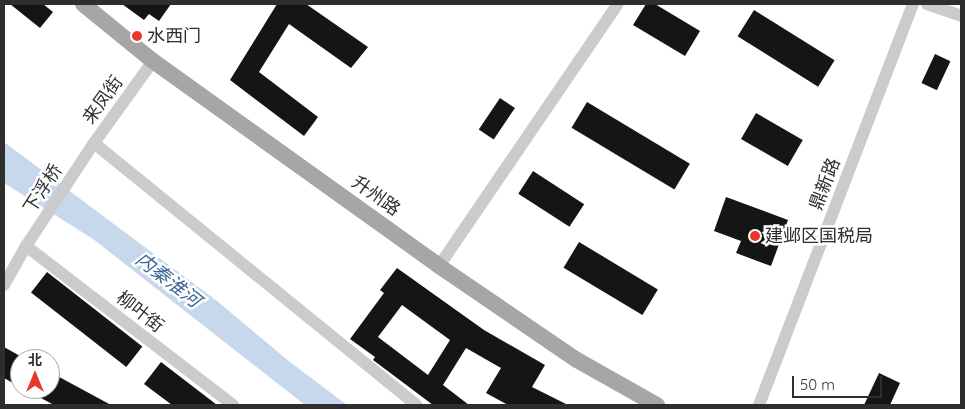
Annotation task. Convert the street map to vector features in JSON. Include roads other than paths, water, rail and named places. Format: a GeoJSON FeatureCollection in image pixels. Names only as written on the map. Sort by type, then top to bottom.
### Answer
{"type":"FeatureCollection","features":[{"type":"Feature","properties":{"kind":"main road","name":"升州路"},"geometry":{"type":"LineString","coordinates":[[82,4],[153,61],[439,266],[577,360],[657,405]]}},
{"type":"Feature","properties":{"kind":"street"},"geometry":{"type":"LineString","coordinates":[[439,266],[618,4]]}},
{"type":"Feature","properties":{"kind":"street","name":"鼎新路"},"geometry":{"type":"LineString","coordinates":[[759,405],[912,4]]}},
{"type":"Feature","properties":{"kind":"street"},"geometry":{"type":"LineString","coordinates":[[927,4],[961,16]]}},
{"type":"Feature","properties":{"kind":"street","name":"来凤街"},"geometry":{"type":"LineString","coordinates":[[82,161],[153,61]]}},
{"type":"Feature","properties":{"kind":"street"},"geometry":{"type":"LineString","coordinates":[[94,143],[416,405]]}},
{"type":"Feature","properties":{"kind":"street","name":"下浮桥"},"geometry":{"type":"LineString","coordinates":[[30,241],[82,161]]}},
{"type":"Feature","properties":{"kind":"street"},"geometry":{"type":"LineString","coordinates":[[4,285],[30,241]]}},
{"type":"Feature","properties":{"kind":"street","name":"柳叶街"},"geometry":{"type":"LineString","coordinates":[[30,241],[233,405]]}},
{"type":"Feature","properties":{"kind":"water","name":"内秦淮河"},"geometry":{"type":"Polygon","coordinates":[[[4,142],[217,301],[290,362],[347,405],[305,405],[93,239],[4,183],[4,142]]]}},
{"type":"Feature","properties":{"kind":"place","name":"水西门"},"geometry":{"type":"Point","coordinates":[137,36]}},
{"type":"Feature","properties":{"kind":"place","name":"建邺区国税局"},"geometry":{"type":"Point","coordinates":[755,236]}}]}
